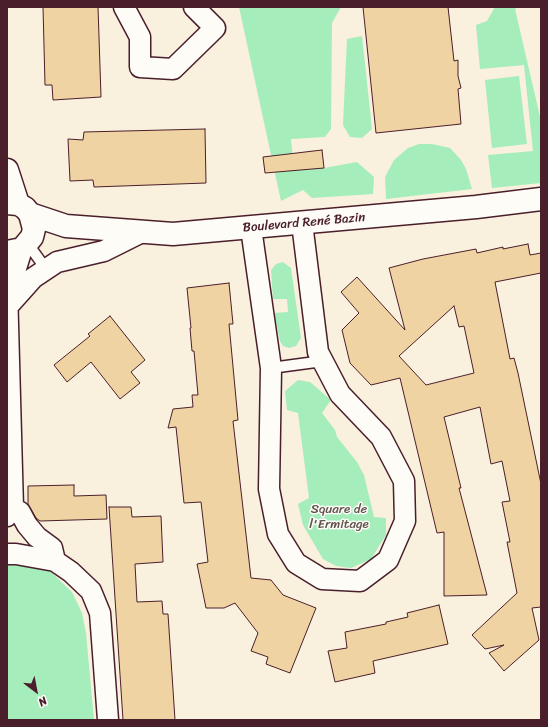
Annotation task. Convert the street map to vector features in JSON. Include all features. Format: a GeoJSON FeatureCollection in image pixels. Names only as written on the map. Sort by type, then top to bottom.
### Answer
{"type":"FeatureCollection","features":[{"type":"Feature","properties":{"kind":"main road"},"geometry":{"type":"LineString","coordinates":[[7,170],[18,207],[33,221],[22,245]]}},
{"type":"Feature","properties":{"kind":"main road","name":"Boulevard René Bazin"},"geometry":{"type":"LineString","coordinates":[[18,207],[66,226],[173,234],[476,207],[541,199]]}},
{"type":"Feature","properties":{"kind":"main road","name":"Boulevard René Bazin"},"geometry":{"type":"LineString","coordinates":[[22,245],[66,226]]}},
{"type":"Feature","properties":{"kind":"street"},"geometry":{"type":"LineString","coordinates":[[124,7],[140,37],[140,67],[173,69],[214,28],[194,7]]}},
{"type":"Feature","properties":{"kind":"street"},"geometry":{"type":"LineString","coordinates":[[251,228],[271,368],[269,489],[278,534],[296,563],[322,579],[360,581],[388,560],[404,521],[404,482],[381,437],[340,394],[318,352],[302,223]]}},
{"type":"Feature","properties":{"kind":"street"},"geometry":{"type":"LineString","coordinates":[[8,296],[57,262],[104,251],[142,232]]}},
{"type":"Feature","properties":{"kind":"street"},"geometry":{"type":"LineString","coordinates":[[22,245],[8,296],[10,512],[20,512],[27,526],[37,537],[52,548],[55,560]]}},
{"type":"Feature","properties":{"kind":"street"},"geometry":{"type":"LineString","coordinates":[[7,554],[55,560],[71,572],[91,592],[100,614],[108,720]]}},
{"type":"Feature","properties":{"kind":"lane"},"geometry":{"type":"LineString","coordinates":[[22,245],[46,269]]}},
{"type":"Feature","properties":{"kind":"lane"},"geometry":{"type":"LineString","coordinates":[[271,368],[323,361]]}},
{"type":"Feature","properties":{"kind":"green space"},"geometry":{"type":"Polygon","coordinates":[[[239,7],[341,7],[332,23],[331,129],[325,137],[291,139],[294,168],[297,170],[324,168],[357,162],[374,177],[373,194],[312,198],[303,190],[281,201],[239,7]]]}},
{"type":"Feature","properties":{"kind":"green space"},"geometry":{"type":"Polygon","coordinates":[[[495,7],[518,7],[515,9],[541,121],[541,183],[492,188],[488,155],[533,151],[524,65],[480,69],[476,25],[487,21],[495,7]]]}},
{"type":"Feature","properties":{"kind":"green space"},"geometry":{"type":"Polygon","coordinates":[[[362,36],[372,129],[362,138],[350,137],[343,125],[347,39],[362,36]]]}},
{"type":"Feature","properties":{"kind":"green space"},"geometry":{"type":"Polygon","coordinates":[[[519,76],[527,144],[492,148],[485,80],[519,76]]]}},
{"type":"Feature","properties":{"kind":"green space"},"geometry":{"type":"Polygon","coordinates":[[[419,144],[432,144],[450,148],[461,160],[466,169],[472,189],[386,199],[385,177],[394,160],[408,148],[419,144]]]}},
{"type":"Feature","properties":{"kind":"green space"},"geometry":{"type":"Polygon","coordinates":[[[283,262],[291,268],[301,338],[296,346],[289,348],[283,346],[280,341],[274,313],[288,312],[287,299],[273,299],[271,270],[276,264],[283,262]]]}},
{"type":"Feature","properties":{"kind":"green space","name":"Square de l'Ermitage"},"geometry":{"type":"Polygon","coordinates":[[[298,380],[310,382],[331,400],[322,413],[335,430],[337,437],[357,462],[364,475],[374,517],[386,518],[386,535],[371,559],[351,568],[336,566],[323,559],[303,525],[298,504],[309,498],[298,413],[287,410],[285,391],[298,380]]]}},
{"type":"Feature","properties":{"kind":"green space"},"geometry":{"type":"Polygon","coordinates":[[[7,563],[24,563],[51,572],[72,592],[82,613],[86,633],[94,720],[7,720],[7,563]]]}},
{"type":"Feature","properties":{"kind":"building"},"geometry":{"type":"Polygon","coordinates":[[[43,7],[98,7],[101,97],[53,100],[52,85],[45,85],[43,7]]]}},
{"type":"Feature","properties":{"kind":"building"},"geometry":{"type":"Polygon","coordinates":[[[363,7],[448,7],[454,61],[458,60],[458,76],[461,88],[458,89],[461,124],[376,133],[363,7]]]}},
{"type":"Feature","properties":{"kind":"building"},"geometry":{"type":"Polygon","coordinates":[[[205,129],[206,183],[94,187],[93,180],[70,181],[68,139],[83,140],[84,132],[205,129]]]}},
{"type":"Feature","properties":{"kind":"building"},"geometry":{"type":"Polygon","coordinates":[[[322,150],[324,168],[265,173],[263,157],[322,150]]]}},
{"type":"Feature","properties":{"kind":"building"},"geometry":{"type":"Polygon","coordinates":[[[528,244],[530,255],[541,253],[541,273],[495,282],[510,359],[514,358],[518,373],[541,484],[541,607],[532,608],[539,640],[504,671],[489,653],[504,645],[485,649],[472,635],[517,593],[507,542],[510,542],[502,502],[510,501],[502,461],[491,464],[480,407],[444,417],[461,488],[459,488],[487,595],[444,596],[444,532],[437,533],[400,378],[371,385],[350,363],[342,330],[359,313],[341,292],[357,277],[405,330],[389,268],[423,259],[476,249],[477,253],[503,247],[503,249],[528,244]],[[454,306],[399,356],[426,385],[474,373],[464,326],[459,327],[454,306]]]}},
{"type":"Feature","properties":{"kind":"building"},"geometry":{"type":"Polygon","coordinates":[[[229,283],[233,324],[229,324],[238,420],[233,421],[251,578],[271,580],[283,595],[316,608],[290,673],[266,664],[268,657],[251,651],[258,633],[235,603],[224,608],[206,608],[197,564],[208,562],[201,502],[184,503],[176,427],[168,428],[173,409],[193,407],[192,395],[198,395],[194,351],[192,351],[187,288],[229,283]]]}},
{"type":"Feature","properties":{"kind":"building"},"geometry":{"type":"Polygon","coordinates":[[[110,316],[145,360],[131,372],[140,383],[120,399],[91,362],[67,382],[54,365],[90,336],[88,334],[110,316]]]}},
{"type":"Feature","properties":{"kind":"building"},"geometry":{"type":"Polygon","coordinates":[[[74,485],[74,496],[106,495],[107,519],[40,521],[36,518],[28,504],[28,486],[74,485]]]}},
{"type":"Feature","properties":{"kind":"building"},"geometry":{"type":"Polygon","coordinates":[[[109,507],[131,507],[132,517],[161,516],[163,562],[135,564],[137,602],[162,601],[163,614],[168,614],[175,720],[123,720],[109,507]]]}},
{"type":"Feature","properties":{"kind":"building"},"geometry":{"type":"Polygon","coordinates":[[[439,605],[448,644],[373,661],[375,673],[335,682],[328,651],[347,648],[345,632],[386,624],[386,622],[408,617],[407,613],[439,605]]]}}]}
